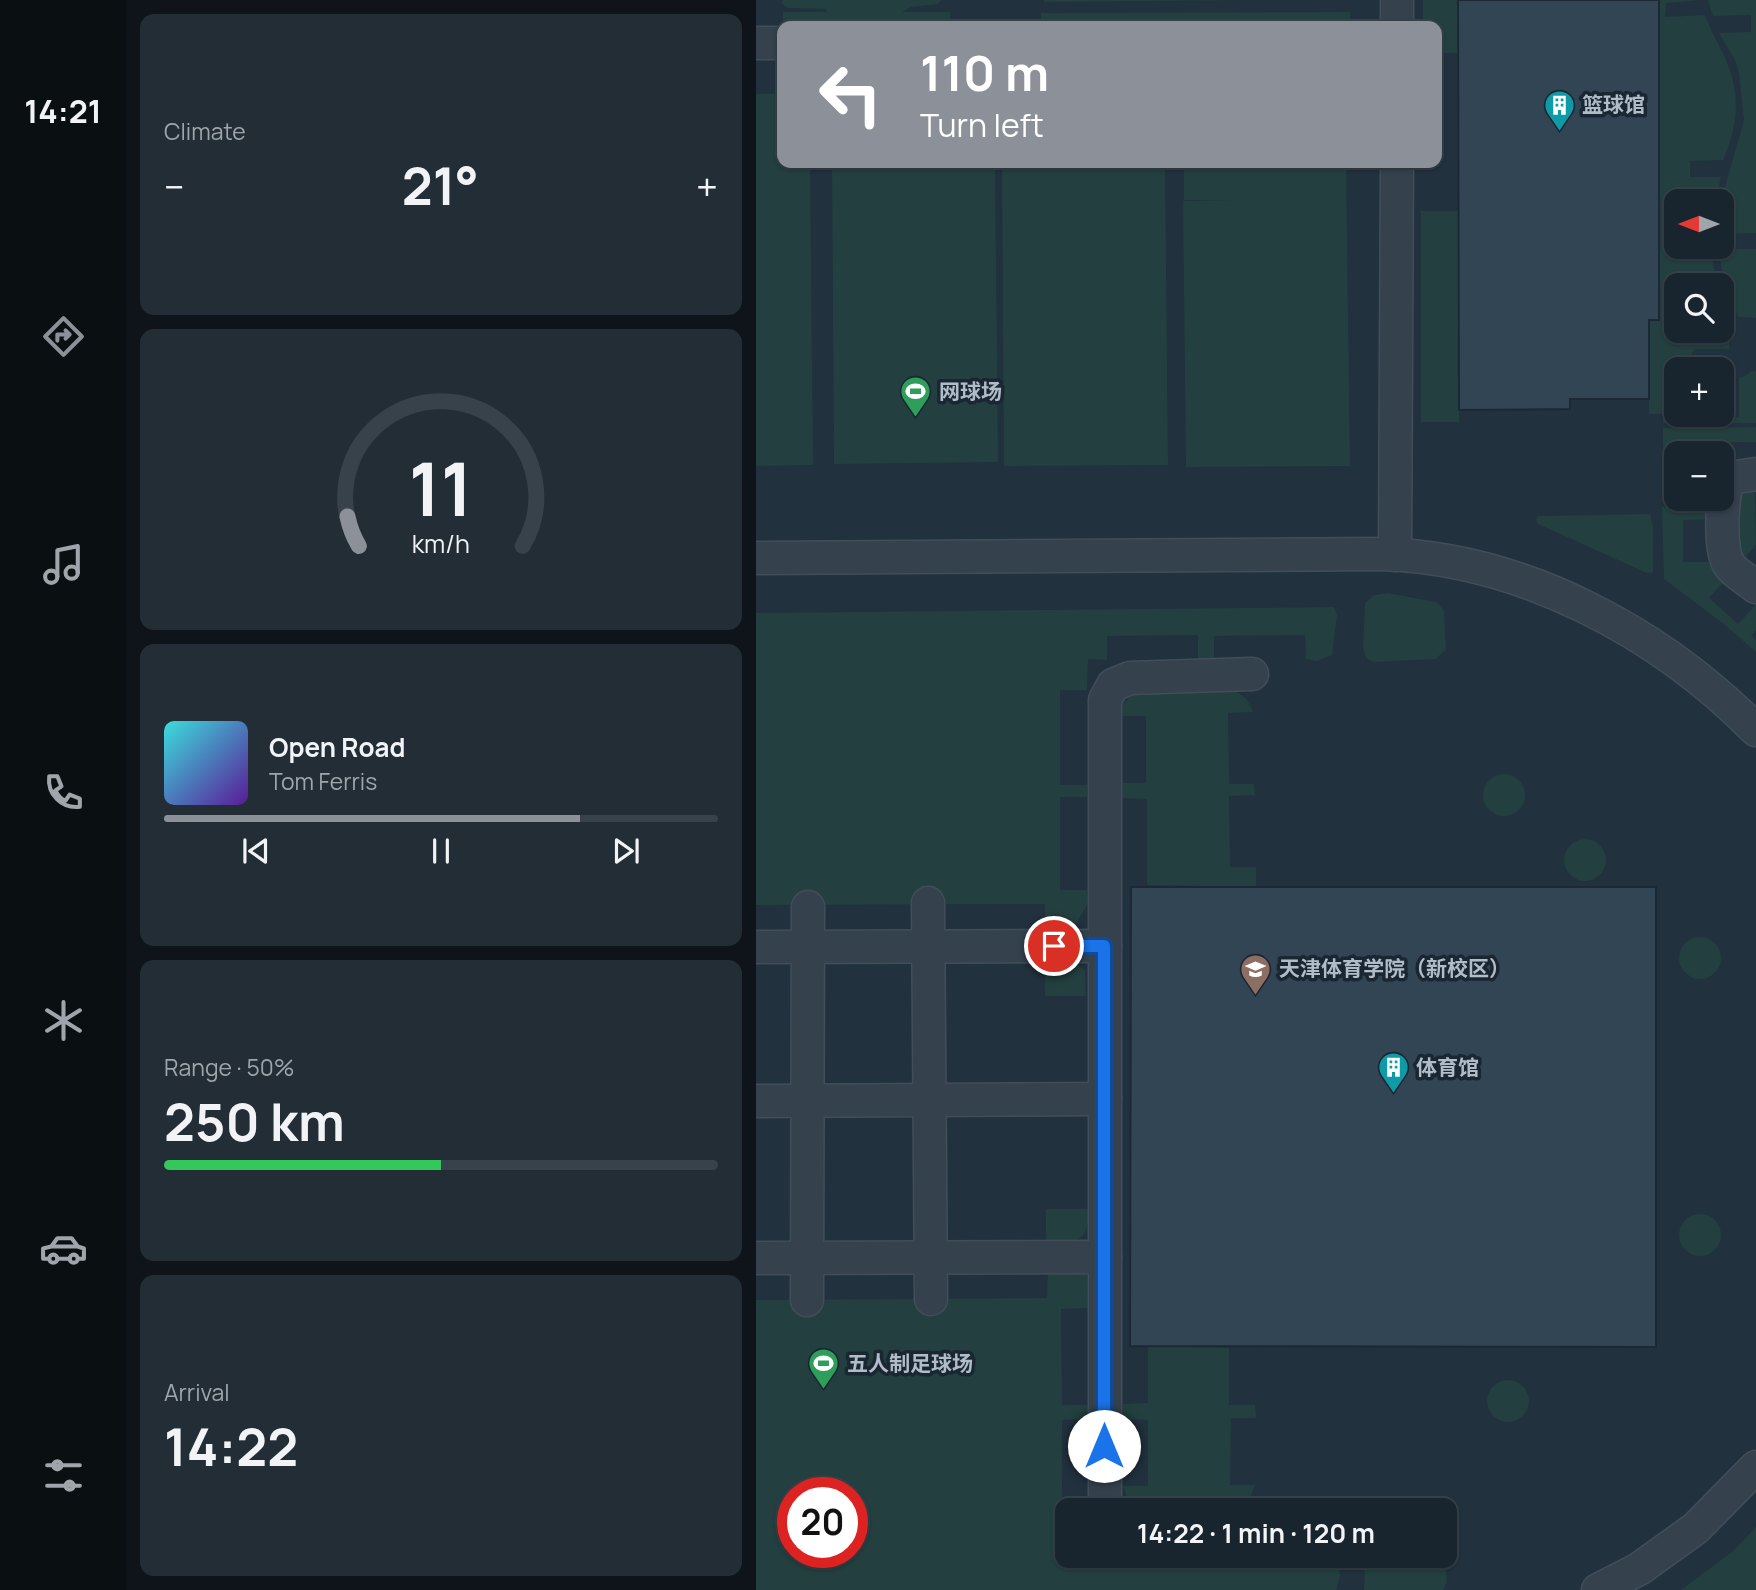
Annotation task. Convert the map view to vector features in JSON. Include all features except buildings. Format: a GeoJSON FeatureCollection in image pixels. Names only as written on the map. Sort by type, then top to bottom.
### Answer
{"type":"FeatureCollection","features":[{"type":"Feature","properties":{"kind":"lane"},"geometry":{"type":"LineString","coordinates":[[1397,0],[1397,21]]}},
{"type":"Feature","properties":{"kind":"lane"},"geometry":{"type":"LineString","coordinates":[[756,43],[777,43]]}},
{"type":"Feature","properties":{"kind":"lane"},"geometry":{"type":"LineString","coordinates":[[1395,555],[1397,168]]}},
{"type":"Feature","properties":{"kind":"lane"},"geometry":{"type":"LineString","coordinates":[[1756,474],[1729,478],[1724,492],[1724,550],[1729,565],[1756,587]]}},
{"type":"Feature","properties":{"kind":"lane"},"geometry":{"type":"LineString","coordinates":[[756,558],[1428,556],[1476,566],[1571,601],[1647,642],[1712,688],[1756,730]]}},
{"type":"Feature","properties":{"kind":"lane"},"geometry":{"type":"LineString","coordinates":[[1104,1498],[1104,700],[1112,685],[1129,678],[1252,674]]}},
{"type":"Feature","properties":{"kind":"lane"},"geometry":{"type":"LineString","coordinates":[[928,903],[931,1299]]}},
{"type":"Feature","properties":{"kind":"lane"},"geometry":{"type":"LineString","coordinates":[[807,1300],[808,907]]}},
{"type":"Feature","properties":{"kind":"lane"},"geometry":{"type":"LineString","coordinates":[[756,947],[1104,946]]}},
{"type":"Feature","properties":{"kind":"lane"},"geometry":{"type":"LineString","coordinates":[[756,1101],[1104,1099]]}},
{"type":"Feature","properties":{"kind":"lane"},"geometry":{"type":"LineString","coordinates":[[756,1258],[1104,1257]]}},
{"type":"Feature","properties":{"kind":"lane"},"geometry":{"type":"LineString","coordinates":[[1598,1590],[1639,1569],[1696,1528],[1756,1467]]}},
{"type":"Feature","properties":{"kind":"green space"},"geometry":{"type":"Polygon","coordinates":[[[782,0],[941,0],[938,4],[911,7],[902,12],[950,12],[950,21],[783,21],[783,12],[827,12],[826,9],[788,8],[782,4],[782,0]]]}},
{"type":"Feature","properties":{"kind":"green space"},"geometry":{"type":"Polygon","coordinates":[[[1044,0],[1252,0],[1044,2],[1044,0]]]}},
{"type":"Feature","properties":{"kind":"green space"},"geometry":{"type":"Polygon","coordinates":[[[1423,0],[1458,0],[1459,53],[1442,53],[1442,21],[1423,21],[1423,0]]]}},
{"type":"Feature","properties":{"kind":"green space"},"geometry":{"type":"Polygon","coordinates":[[[1659,0],[1702,0],[1666,3],[1665,17],[1705,15],[1732,77],[1736,113],[1732,137],[1723,160],[1690,161],[1690,177],[1721,177],[1718,189],[1664,189],[1664,259],[1713,259],[1714,273],[1664,273],[1664,343],[1729,343],[1729,349],[1695,349],[1689,357],[1664,357],[1664,414],[1649,414],[1649,320],[1659,319],[1659,0]]]}},
{"type":"Feature","properties":{"kind":"green space"},"geometry":{"type":"Polygon","coordinates":[[[1708,0],[1756,0],[1756,233],[1734,234],[1734,189],[1724,189],[1744,120],[1739,73],[1735,60],[1719,33],[1751,32],[1751,15],[1713,16],[1708,0]]]}},
{"type":"Feature","properties":{"kind":"green space"},"geometry":{"type":"Polygon","coordinates":[[[1350,12],[1350,21],[1041,21],[1041,13],[1350,12]]]}},
{"type":"Feature","properties":{"kind":"green space"},"geometry":{"type":"Polygon","coordinates":[[[756,94],[777,94],[777,168],[810,168],[813,465],[756,466],[756,94]]]}},
{"type":"Feature","properties":{"kind":"green space"},"geometry":{"type":"Polygon","coordinates":[[[832,168],[995,168],[998,462],[834,464],[832,168]]]}},
{"type":"Feature","properties":{"kind":"green space"},"geometry":{"type":"Polygon","coordinates":[[[1002,168],[1165,168],[1168,465],[1004,466],[1002,168]]]}},
{"type":"Feature","properties":{"kind":"green space"},"geometry":{"type":"Polygon","coordinates":[[[1184,168],[1346,168],[1350,466],[1186,467],[1183,201],[1232,200],[1184,200],[1184,168]]]}},
{"type":"Feature","properties":{"kind":"green space"},"geometry":{"type":"Polygon","coordinates":[[[1421,211],[1459,211],[1459,422],[1421,422],[1421,211]]]}},
{"type":"Feature","properties":{"kind":"green space"},"geometry":{"type":"Polygon","coordinates":[[[1734,249],[1756,249],[1756,318],[1738,317],[1734,307],[1734,273],[1722,273],[1721,259],[1734,259],[1734,249]]]}},
{"type":"Feature","properties":{"kind":"green space"},"geometry":{"type":"Polygon","coordinates":[[[1756,371],[1756,423],[1734,423],[1734,417],[1739,417],[1739,378],[1756,371]]]}},
{"type":"Feature","properties":{"kind":"green space"},"geometry":{"type":"Polygon","coordinates":[[[1756,427],[1756,442],[1664,441],[1663,502],[1663,428],[1756,427]]]}},
{"type":"Feature","properties":{"kind":"green space"},"geometry":{"type":"Polygon","coordinates":[[[1755,487],[1756,545],[1744,558],[1736,546],[1735,500],[1755,487]]]}},
{"type":"Feature","properties":{"kind":"green space"},"geometry":{"type":"Polygon","coordinates":[[[1662,507],[1664,511],[1711,511],[1711,519],[1683,520],[1683,562],[1711,562],[1728,577],[1709,598],[1738,624],[1756,604],[1756,630],[1751,635],[1756,640],[1756,652],[1664,579],[1662,507]]]}},
{"type":"Feature","properties":{"kind":"green space"},"geometry":{"type":"Polygon","coordinates":[[[1650,514],[1653,527],[1653,572],[1647,573],[1538,524],[1536,520],[1537,516],[1650,514]]]}},
{"type":"Feature","properties":{"kind":"green space"},"geometry":{"type":"Polygon","coordinates":[[[1388,593],[1436,602],[1444,610],[1446,650],[1435,659],[1374,662],[1366,658],[1363,648],[1365,603],[1374,595],[1388,593]]]}},
{"type":"Feature","properties":{"kind":"green space"},"geometry":{"type":"Polygon","coordinates":[[[1334,607],[1337,615],[1332,655],[1317,661],[1306,659],[1305,635],[1214,636],[1214,660],[1198,659],[1198,635],[1107,636],[1107,660],[1088,659],[1087,690],[1060,690],[1060,785],[1087,785],[1087,797],[1060,797],[1060,890],[1087,890],[1088,903],[1075,926],[1045,932],[1045,904],[756,905],[756,613],[1334,607]]]}},
{"type":"Feature","properties":{"kind":"green space"},"geometry":{"type":"Polygon","coordinates":[[[1149,689],[1234,691],[1250,705],[1253,712],[1228,713],[1229,784],[1254,784],[1255,795],[1229,796],[1230,867],[1256,867],[1256,887],[1147,885],[1147,799],[1120,798],[1121,783],[1146,783],[1146,716],[1122,716],[1122,705],[1132,695],[1149,689]]]}},
{"type":"Feature","properties":{"kind":"green space"},"geometry":{"type":"Polygon","coordinates":[[[1504,774],[1519,780],[1525,795],[1519,810],[1504,816],[1489,810],[1483,795],[1489,780],[1504,774]]]}},
{"type":"Feature","properties":{"kind":"green space"},"geometry":{"type":"Polygon","coordinates":[[[1585,839],[1600,845],[1606,860],[1600,875],[1585,881],[1570,875],[1564,860],[1570,845],[1585,839]]]}},
{"type":"Feature","properties":{"kind":"green space"},"geometry":{"type":"Polygon","coordinates":[[[1700,937],[1715,943],[1721,958],[1715,973],[1700,979],[1685,973],[1679,958],[1685,943],[1700,937]]]}},
{"type":"Feature","properties":{"kind":"green space"},"geometry":{"type":"Polygon","coordinates":[[[1045,960],[1067,961],[1081,967],[1085,971],[1086,996],[1045,996],[1045,960]]]}},
{"type":"Feature","properties":{"kind":"green space"},"geometry":{"type":"Polygon","coordinates":[[[1046,1209],[1089,1209],[1083,1235],[1073,1240],[1046,1241],[1046,1209]]]}},
{"type":"Feature","properties":{"kind":"green space"},"geometry":{"type":"Polygon","coordinates":[[[1700,1214],[1715,1220],[1721,1235],[1715,1250],[1700,1256],[1685,1250],[1679,1235],[1685,1220],[1700,1214]]]}},
{"type":"Feature","properties":{"kind":"green space"},"geometry":{"type":"Polygon","coordinates":[[[1048,1269],[1087,1273],[1088,1308],[1061,1309],[1062,1405],[1088,1405],[1088,1419],[1062,1420],[1062,1498],[1055,1498],[1055,1568],[1339,1568],[1336,1590],[756,1590],[756,1300],[1047,1298],[1048,1269]]]}},
{"type":"Feature","properties":{"kind":"green space"},"geometry":{"type":"Polygon","coordinates":[[[1148,1346],[1229,1348],[1229,1405],[1255,1405],[1256,1418],[1231,1418],[1230,1485],[1255,1485],[1250,1498],[1128,1498],[1123,1486],[1148,1486],[1148,1420],[1123,1419],[1123,1404],[1148,1403],[1148,1346]]]}},
{"type":"Feature","properties":{"kind":"green space"},"geometry":{"type":"Polygon","coordinates":[[[1508,1380],[1523,1386],[1529,1401],[1523,1416],[1508,1422],[1493,1416],[1487,1401],[1493,1386],[1508,1380]]]}},
{"type":"Feature","properties":{"kind":"green space"},"geometry":{"type":"Polygon","coordinates":[[[1756,1527],[1756,1590],[1681,1590],[1733,1551],[1756,1527]]]}},
{"type":"Feature","properties":{"kind":"green space"},"geometry":{"type":"Polygon","coordinates":[[[1365,1568],[1446,1568],[1447,1582],[1443,1590],[1364,1590],[1365,1568]]]}},
{"type":"Feature","properties":{"kind":"place","name":"篮球馆"},"geometry":{"type":"Point","coordinates":[1559,132]}},
{"type":"Feature","properties":{"kind":"place","name":"网球场"},"geometry":{"type":"Point","coordinates":[916,419]}},
{"type":"Feature","properties":{"kind":"place","name":"天津体育学院（新校区）"},"geometry":{"type":"Point","coordinates":[1256,996]}},
{"type":"Feature","properties":{"kind":"place","name":"体育馆"},"geometry":{"type":"Point","coordinates":[1393,1095]}},
{"type":"Feature","properties":{"kind":"place","name":"五人制足球场"},"geometry":{"type":"Point","coordinates":[824,1391]}},
{"type":"Feature","properties":{"kind":"route"},"geometry":{"type":"LineString","coordinates":[[1054,946],[1104,946],[1104,1446]]}}]}
